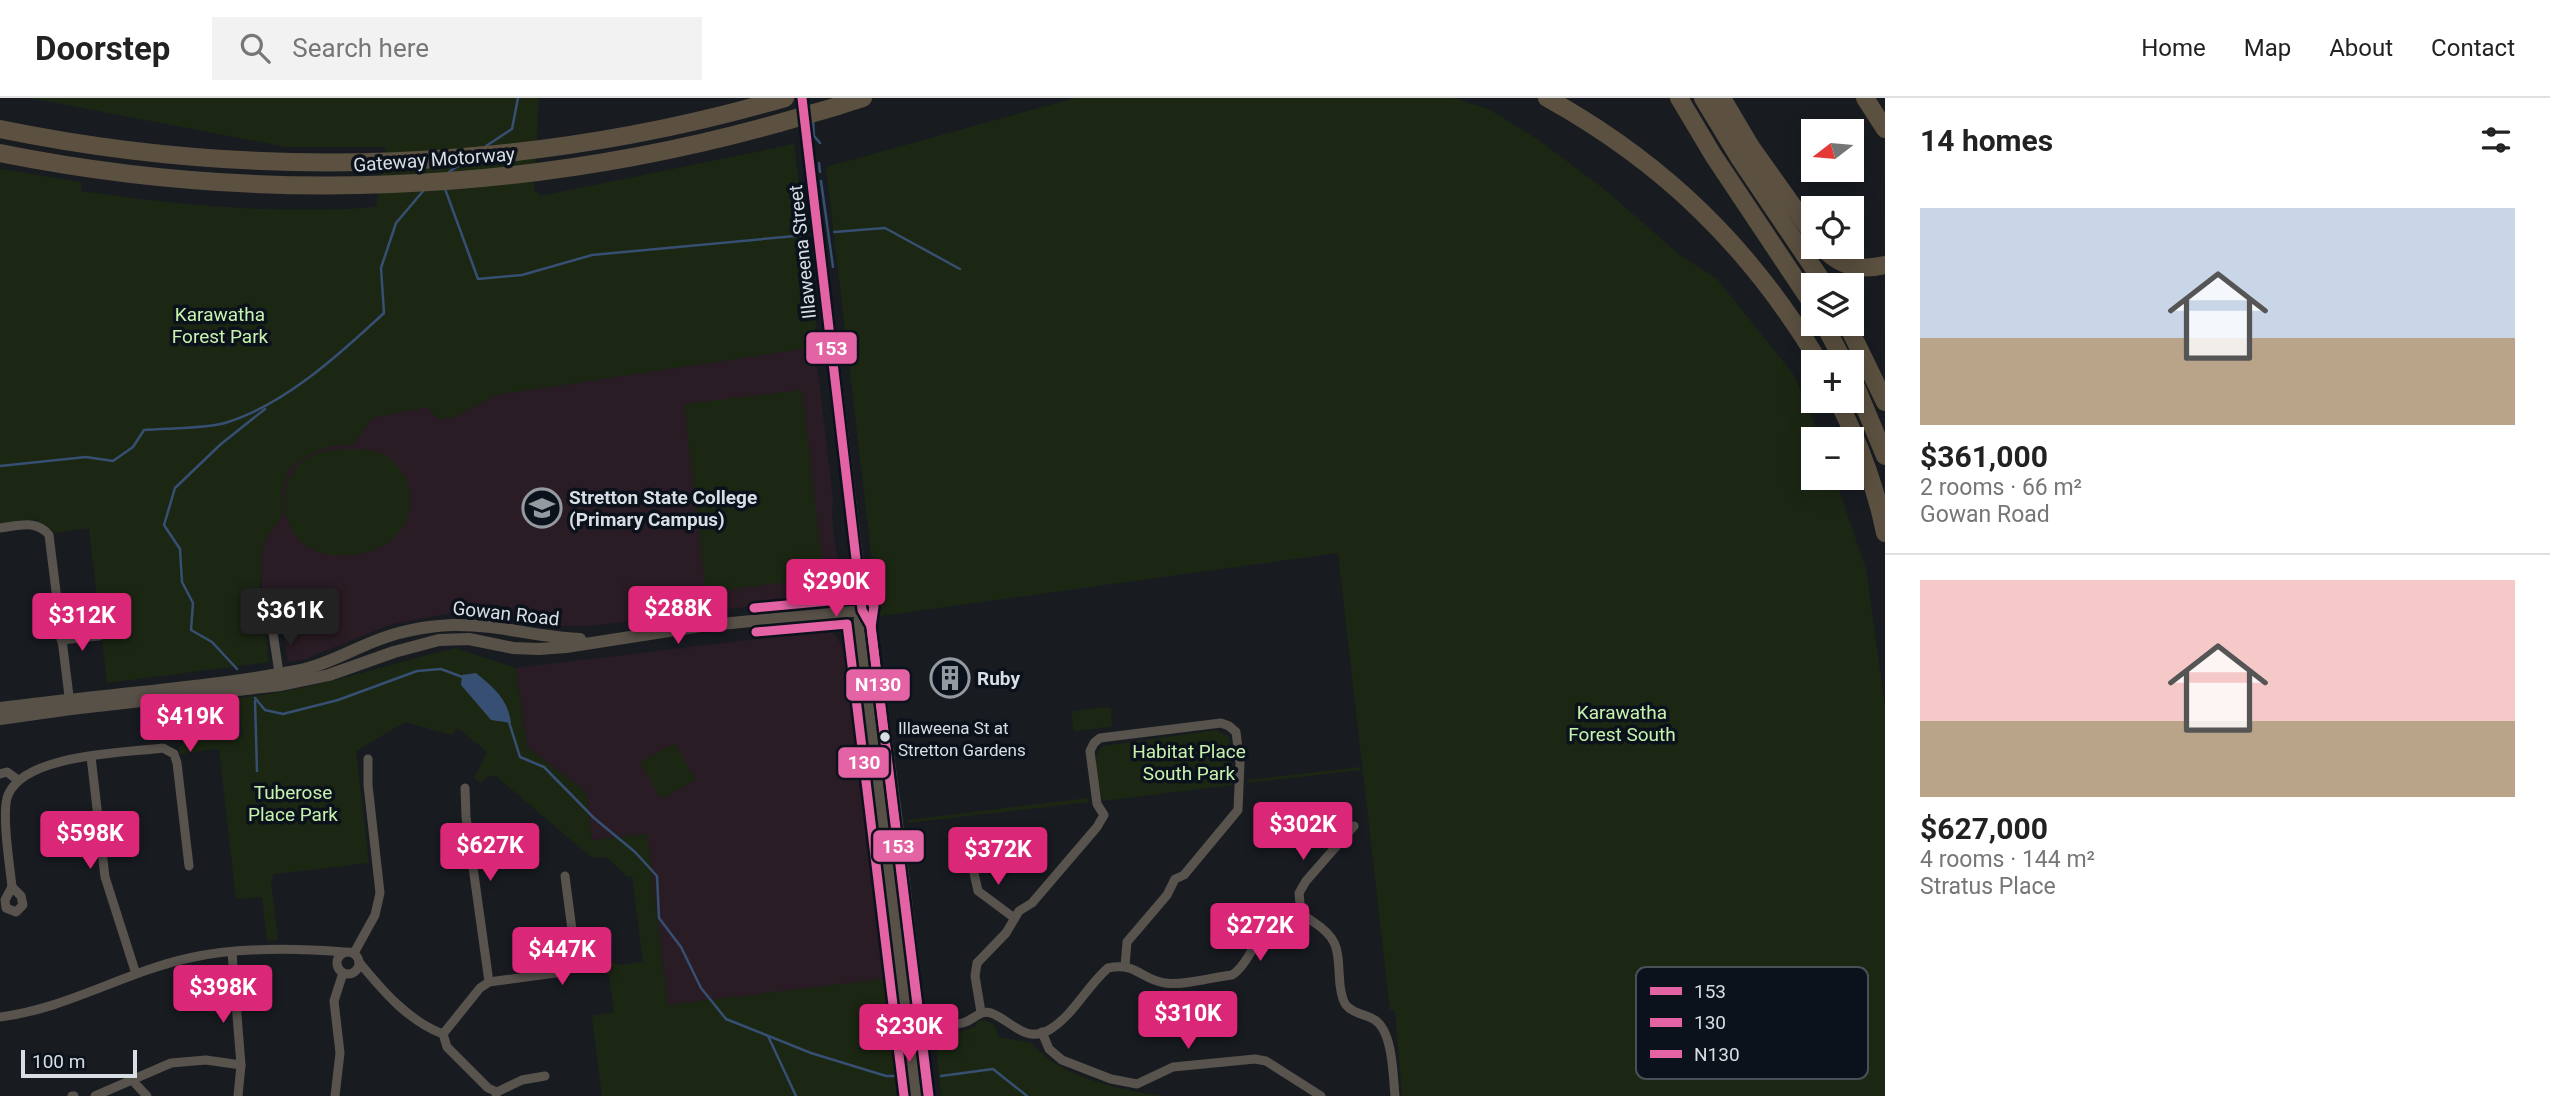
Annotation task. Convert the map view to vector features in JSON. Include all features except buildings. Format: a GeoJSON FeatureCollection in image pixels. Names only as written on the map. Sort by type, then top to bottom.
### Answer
{"type":"FeatureCollection","features":[{"type":"Feature","properties":{"kind":"highway","name":"Gateway Motorway"},"geometry":{"type":"LineString","coordinates":[[0,153],[93,169],[263,184],[362,186],[449,181],[557,170],[656,154],[779,123],[863,98]]}},
{"type":"Feature","properties":{"kind":"highway"},"geometry":{"type":"LineString","coordinates":[[1547,98],[1610,135],[1646,161],[1691,200],[1743,254],[1776,295],[1811,350]]}},
{"type":"Feature","properties":{"kind":"highway"},"geometry":{"type":"LineString","coordinates":[[1679,98],[1713,155],[1801,287]]}},
{"type":"Feature","properties":{"kind":"highway"},"geometry":{"type":"LineString","coordinates":[[1703,98],[1740,159],[1817,273]]}},
{"type":"Feature","properties":{"kind":"highway"},"geometry":{"type":"LineString","coordinates":[[1722,98],[1751,147],[1801,217]]}},
{"type":"Feature","properties":{"kind":"highway"},"geometry":{"type":"LineString","coordinates":[[1864,98],[1885,129]]}},
{"type":"Feature","properties":{"kind":"highway","name":"Gateway Motorway"},"geometry":{"type":"LineString","coordinates":[[0,129],[155,153],[263,161],[362,162],[479,156],[554,147],[662,129],[780,99]]}},
{"type":"Feature","properties":{"kind":"highway"},"geometry":{"type":"LineString","coordinates":[[1837,259],[1862,268],[1885,265]]}},
{"type":"Feature","properties":{"kind":"highway"},"geometry":{"type":"LineString","coordinates":[[1854,336],[1880,384],[1885,402]]}},
{"type":"Feature","properties":{"kind":"highway"},"geometry":{"type":"LineString","coordinates":[[1864,406],[1885,456]]}},
{"type":"Feature","properties":{"kind":"highway"},"geometry":{"type":"LineString","coordinates":[[1843,413],[1872,485],[1885,533]]}},
{"type":"Feature","properties":{"kind":"main road","name":"Illaweena Street"},"geometry":{"type":"LineString","coordinates":[[802,98],[862,610],[871,626],[901,964],[929,1096]]}},
{"type":"Feature","properties":{"kind":"main road"},"geometry":{"type":"LineString","coordinates":[[781,617],[834,603],[855,589],[860,581]]}},
{"type":"Feature","properties":{"kind":"main road","name":"Gowan Road"},"geometry":{"type":"LineString","coordinates":[[0,708],[281,685],[329,675],[394,652],[439,640],[469,639],[513,648],[539,649],[781,617],[862,610]]}},
{"type":"Feature","properties":{"kind":"main road","name":"Gowan Road"},"geometry":{"type":"LineString","coordinates":[[0,719],[70,704],[309,668],[373,642],[423,628],[454,625],[500,628],[535,635],[597,640]]}},
{"type":"Feature","properties":{"kind":"main road","name":"Illaweena Street"},"geometry":{"type":"LineString","coordinates":[[889,816],[913,955],[916,1096]]}},
{"type":"Feature","properties":{"kind":"main road"},"geometry":{"type":"LineString","coordinates":[[901,964],[913,955]]}},
{"type":"Feature","properties":{"kind":"street"},"geometry":{"type":"LineString","coordinates":[[0,528],[34,524],[42,527],[49,535],[70,704]]}},
{"type":"Feature","properties":{"kind":"street"},"geometry":{"type":"LineString","coordinates":[[272,626],[279,673]]}},
{"type":"Feature","properties":{"kind":"street"},"geometry":{"type":"LineString","coordinates":[[61,640],[99,636]]}},
{"type":"Feature","properties":{"kind":"street"},"geometry":{"type":"LineString","coordinates":[[981,1012],[975,976],[977,963],[1006,933],[1013,917],[1032,903],[1097,827],[1104,814],[1097,804],[1090,751],[1094,743],[1100,738],[1220,723],[1229,726],[1236,732],[1240,763],[1238,810],[1184,875],[1175,879],[1167,895],[1127,943],[1125,966]]}},
{"type":"Feature","properties":{"kind":"street"},"geometry":{"type":"LineString","coordinates":[[12,887],[4,793],[18,780],[47,766],[74,758],[163,748],[174,754],[189,866]]}},
{"type":"Feature","properties":{"kind":"street"},"geometry":{"type":"LineString","coordinates":[[91,757],[105,877],[136,974]]}},
{"type":"Feature","properties":{"kind":"street"},"geometry":{"type":"LineString","coordinates":[[353,956],[375,915],[380,893],[368,785],[368,759]]}},
{"type":"Feature","properties":{"kind":"street"},"geometry":{"type":"LineString","coordinates":[[0,774],[8,772],[18,780]]}},
{"type":"Feature","properties":{"kind":"street"},"geometry":{"type":"LineString","coordinates":[[465,788],[466,817],[489,982]]}},
{"type":"Feature","properties":{"kind":"street"},"geometry":{"type":"LineString","coordinates":[[1301,914],[1299,893],[1306,881],[1354,826]]}},
{"type":"Feature","properties":{"kind":"street"},"geometry":{"type":"LineString","coordinates":[[972,864],[978,891],[1013,917]]}},
{"type":"Feature","properties":{"kind":"street"},"geometry":{"type":"LineString","coordinates":[[443,1034],[489,982],[563,972],[575,966],[565,876]]}},
{"type":"Feature","properties":{"kind":"street"},"geometry":{"type":"LineString","coordinates":[[915,1029],[962,1024],[981,1012],[991,1013],[1014,1029],[1032,1035],[1059,1023],[1108,968],[1125,966],[1167,984],[1232,975],[1240,970],[1249,952],[1274,919],[1285,912],[1301,914],[1328,931],[1335,942],[1341,993],[1347,1006],[1375,1020],[1383,1028],[1389,1043],[1395,1096]]}},
{"type":"Feature","properties":{"kind":"street"},"geometry":{"type":"LineString","coordinates":[[0,1017],[48,1006],[136,974],[190,958],[290,949],[353,956],[374,981],[426,1028],[443,1034]]}},
{"type":"Feature","properties":{"kind":"street"},"geometry":{"type":"LineString","coordinates":[[315,951],[348,973],[374,981]]}},
{"type":"Feature","properties":{"kind":"street"},"geometry":{"type":"LineString","coordinates":[[232,953],[241,1065],[238,1096]]}},
{"type":"Feature","properties":{"kind":"street"},"geometry":{"type":"LineString","coordinates":[[337,965],[338,958],[353,956]]}},
{"type":"Feature","properties":{"kind":"street"},"geometry":{"type":"LineString","coordinates":[[335,1096],[340,1053],[334,1001],[348,973],[358,968],[353,956]]}},
{"type":"Feature","properties":{"kind":"street"},"geometry":{"type":"LineString","coordinates":[[1042,1032],[1049,1049],[1062,1060],[1111,1079],[1137,1084],[1173,1067],[1255,1059],[1266,1061],[1321,1096]]}},
{"type":"Feature","properties":{"kind":"street"},"geometry":{"type":"LineString","coordinates":[[443,1034],[447,1047],[496,1094],[522,1080],[545,1076]]}},
{"type":"Feature","properties":{"kind":"street"},"geometry":{"type":"LineString","coordinates":[[95,1096],[181,1061],[206,1060],[241,1065]]}},
{"type":"Feature","properties":{"kind":"street"},"geometry":{"type":"LineString","coordinates":[[132,1080],[136,1096]]}},
{"type":"Feature","properties":{"kind":"street"},"geometry":{"type":"LineString","coordinates":[[132,1080],[147,1096]]}},
{"type":"Feature","properties":{"kind":"shaded area","name":"Stretton State College (Primary Campus)"},"geometry":{"type":"Polygon","coordinates":[[[815,347],[833,499],[835,545],[843,584],[837,590],[820,598],[591,626],[564,626],[528,621],[483,609],[464,611],[392,624],[303,660],[288,662],[281,616],[262,588],[245,449],[283,427],[815,347]]]}},
{"type":"Feature","properties":{"kind":"shaded area"},"geometry":{"type":"Polygon","coordinates":[[[832,630],[848,656],[891,978],[668,1005],[647,834],[592,840],[586,792],[527,747],[516,668],[832,630]]]}},
{"type":"Feature","properties":{"kind":"shaded area"},"geometry":{"type":"Polygon","coordinates":[[[237,701],[242,735],[226,737],[206,723],[204,705],[237,701]]]}},
{"type":"Feature","properties":{"kind":"green space","name":"Karawatha Forest Park"},"geometry":{"type":"Polygon","coordinates":[[[31,98],[539,98],[534,190],[541,196],[794,144],[816,321],[815,347],[496,395],[455,417],[438,419],[427,407],[372,418],[353,444],[331,446],[310,454],[289,469],[282,491],[283,514],[264,542],[261,562],[260,585],[269,662],[107,683],[89,528],[56,533],[35,519],[0,524],[0,169],[81,182],[81,191],[154,201],[302,210],[376,207],[386,147],[286,147],[31,98]]]}},
{"type":"Feature","properties":{"kind":"green space","name":"Karawatha Forest South"},"geometry":{"type":"Polygon","coordinates":[[[1075,98],[1455,98],[1490,110],[1540,141],[1604,189],[1680,255],[1717,279],[1794,375],[1801,392],[1801,413],[1810,413],[1816,427],[1801,427],[1801,490],[1839,490],[1866,569],[1885,706],[1885,1096],[1402,1096],[1395,1011],[1390,1010],[1338,553],[880,616],[826,167],[1075,98]]]}},
{"type":"Feature","properties":{"kind":"green space"},"geometry":{"type":"Polygon","coordinates":[[[802,390],[824,578],[706,592],[684,404],[802,390]]]}},
{"type":"Feature","properties":{"kind":"green space"},"geometry":{"type":"Polygon","coordinates":[[[345,449],[372,451],[391,459],[408,483],[410,509],[401,530],[384,545],[362,553],[326,554],[301,542],[293,531],[287,519],[286,491],[298,466],[309,457],[345,449]]]}},
{"type":"Feature","properties":{"kind":"green space","name":"Tuberose Place Park"},"geometry":{"type":"Polygon","coordinates":[[[455,648],[516,668],[527,747],[586,792],[592,840],[647,834],[668,1005],[891,978],[905,1096],[602,1096],[592,1016],[614,1012],[609,975],[592,968],[594,957],[621,965],[643,962],[632,876],[627,876],[606,857],[592,858],[496,776],[488,777],[481,783],[474,778],[487,752],[458,728],[451,735],[405,722],[356,751],[369,863],[274,874],[271,881],[278,940],[267,941],[262,897],[236,899],[219,749],[180,754],[179,748],[194,730],[191,707],[204,705],[206,723],[226,737],[242,734],[237,698],[320,684],[455,648]]]}},
{"type":"Feature","properties":{"kind":"green space"},"geometry":{"type":"Polygon","coordinates":[[[1108,707],[1111,709],[1110,727],[1076,731],[1073,729],[1073,711],[1108,707]]]}},
{"type":"Feature","properties":{"kind":"green space","name":"Habitat Place South Park"},"geometry":{"type":"Polygon","coordinates":[[[1217,730],[1229,737],[1233,785],[1102,801],[1096,764],[1103,746],[1217,730]]]}},
{"type":"Feature","properties":{"kind":"green space"},"geometry":{"type":"Polygon","coordinates":[[[675,743],[696,780],[661,799],[640,762],[675,743]]]}},
{"type":"Feature","properties":{"kind":"green space"},"geometry":{"type":"Polygon","coordinates":[[[1360,767],[1361,770],[1247,783],[1247,780],[1360,767]]]}},
{"type":"Feature","properties":{"kind":"green space"},"geometry":{"type":"Polygon","coordinates":[[[1088,798],[1089,802],[908,823],[908,820],[1088,798]]]}},
{"type":"Feature","properties":{"kind":"green space"},"geometry":{"type":"Polygon","coordinates":[[[985,1020],[994,1025],[999,1037],[1032,1043],[1057,1065],[1074,1073],[1110,1086],[1162,1096],[941,1096],[936,1047],[942,1038],[975,1027],[978,1021],[985,1020]]]}},
{"type":"Feature","properties":{"kind":"water"},"geometry":{"type":"Polygon","coordinates":[[[476,673],[503,701],[511,723],[491,720],[461,685],[462,675],[476,673]]]}},
{"type":"Feature","properties":{"kind":"waterway"},"geometry":{"type":"LineString","coordinates":[[486,146],[512,129],[518,98]]}},
{"type":"Feature","properties":{"kind":"waterway"},"geometry":{"type":"LineString","coordinates":[[813,122],[814,136],[820,143]]}},
{"type":"Feature","properties":{"kind":"waterway"},"geometry":{"type":"LineString","coordinates":[[819,163],[820,172]]}},
{"type":"Feature","properties":{"kind":"waterway"},"geometry":{"type":"LineString","coordinates":[[449,172],[461,164]]}},
{"type":"Feature","properties":{"kind":"waterway"},"geometry":{"type":"LineString","coordinates":[[821,181],[833,267]]}},
{"type":"Feature","properties":{"kind":"waterway"},"geometry":{"type":"LineString","coordinates":[[444,186],[478,279],[522,275],[592,255],[806,235]]}},
{"type":"Feature","properties":{"kind":"waterway"},"geometry":{"type":"LineString","coordinates":[[0,466],[86,457],[113,461],[133,447],[144,430],[225,423],[247,415],[289,392],[330,361],[384,313],[381,268],[396,223],[424,190]]}},
{"type":"Feature","properties":{"kind":"waterway"},"geometry":{"type":"LineString","coordinates":[[834,232],[885,228],[960,269]]}},
{"type":"Feature","properties":{"kind":"waterway"},"geometry":{"type":"LineString","coordinates":[[237,669],[212,642],[191,630],[193,603],[182,582],[180,549],[164,525],[175,488],[221,444],[265,409]]}},
{"type":"Feature","properties":{"kind":"waterway"},"geometry":{"type":"LineString","coordinates":[[255,698],[265,710],[283,714],[338,700],[417,671],[441,669],[465,678]]}},
{"type":"Feature","properties":{"kind":"waterway"},"geometry":{"type":"LineString","coordinates":[[255,701],[257,771]]}},
{"type":"Feature","properties":{"kind":"waterway"},"geometry":{"type":"LineString","coordinates":[[509,722],[520,757],[544,767],[657,876],[659,918],[681,947],[701,988],[726,1019],[811,1053],[886,1076],[899,1076]]}},
{"type":"Feature","properties":{"kind":"waterway"},"geometry":{"type":"LineString","coordinates":[[768,1036],[796,1096]]}},
{"type":"Feature","properties":{"kind":"waterway"},"geometry":{"type":"LineString","coordinates":[[941,1076],[993,1069],[1027,1096]]}},
{"type":"Feature","properties":{"kind":"transit line","name":"153"},"geometry":{"type":"LineString","coordinates":[[802,98],[862,610],[871,626],[929,1096]]}},
{"type":"Feature","properties":{"kind":"transit line","name":"N130"},"geometry":{"type":"LineString","coordinates":[[754,608],[862,598],[870,600],[874,606],[871,627],[928,1095]]}},
{"type":"Feature","properties":{"kind":"transit line","name":"130"},"geometry":{"type":"LineString","coordinates":[[756,632],[847,624],[904,1096]]}},
{"type":"Feature","properties":{"kind":"place","name":"Stretton State College (Primary Campus)"},"geometry":{"type":"Point","coordinates":[542,508]}},
{"type":"Feature","properties":{"kind":"place","name":"Ruby"},"geometry":{"type":"Point","coordinates":[950,678]}},
{"type":"Feature","properties":{"kind":"place","name":"Illaweena St at Stretton Gardens"},"geometry":{"type":"Point","coordinates":[885,737]}}]}
